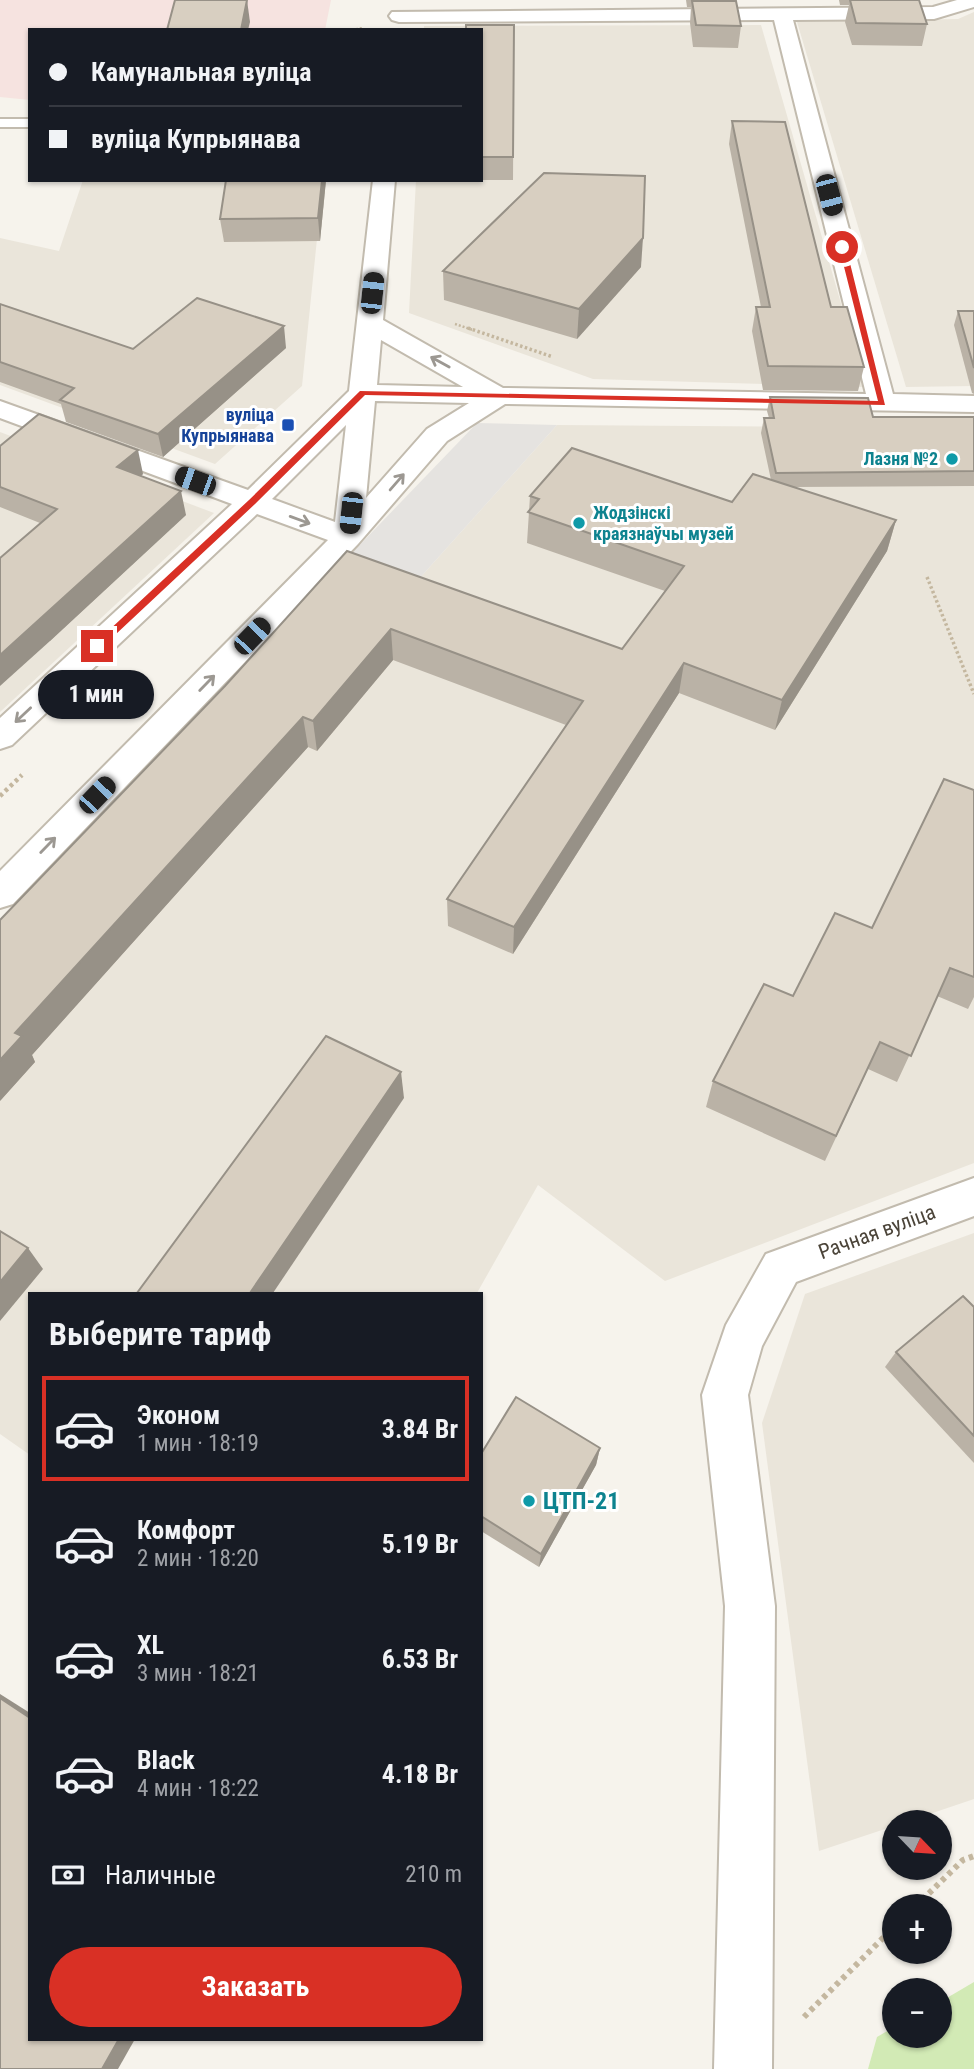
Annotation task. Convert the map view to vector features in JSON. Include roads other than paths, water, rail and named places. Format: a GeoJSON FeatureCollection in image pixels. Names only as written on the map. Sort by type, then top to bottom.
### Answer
{"type":"FeatureCollection","features":[{"type":"Feature","properties":{"kind":"street"},"geometry":{"type":"LineString","coordinates":[[400,15],[934,13],[974,1]]}},
{"type":"Feature","properties":{"kind":"street"},"geometry":{"type":"LineString","coordinates":[[782,14],[882,403]]}},
{"type":"Feature","properties":{"kind":"street"},"geometry":{"type":"LineString","coordinates":[[348,537],[384,182]]}},
{"type":"Feature","properties":{"kind":"street"},"geometry":{"type":"LineString","coordinates":[[370,323],[499,396]]}},
{"type":"Feature","properties":{"kind":"street"},"geometry":{"type":"LineString","coordinates":[[0,737],[252,502],[363,393],[974,404]]}},
{"type":"Feature","properties":{"kind":"street"},"geometry":{"type":"LineString","coordinates":[[0,894],[348,537],[437,435],[499,396]]}},
{"type":"Feature","properties":{"kind":"street"},"geometry":{"type":"LineString","coordinates":[[0,409],[348,537]]}},
{"type":"Feature","properties":{"kind":"street","name":"Рачная вуліца"},"geometry":{"type":"LineString","coordinates":[[743,2069],[750,1606],[725,1395],[742,1340],[781,1268],[974,1197]]}},
{"type":"Feature","properties":{"kind":"lane"},"geometry":{"type":"LineString","coordinates":[[0,123],[28,123]]}},
{"type":"Feature","properties":{"kind":"place","name":"вуліца Купрыянава"},"geometry":{"type":"Point","coordinates":[288,425]}},
{"type":"Feature","properties":{"kind":"place","name":"Лазня №2"},"geometry":{"type":"Point","coordinates":[952,459]}},
{"type":"Feature","properties":{"kind":"place","name":"Жодзінскі краязнаўчы музей"},"geometry":{"type":"Point","coordinates":[579,523]}},
{"type":"Feature","properties":{"kind":"place","name":"ЦТП-21"},"geometry":{"type":"Point","coordinates":[529,1501]}}]}
